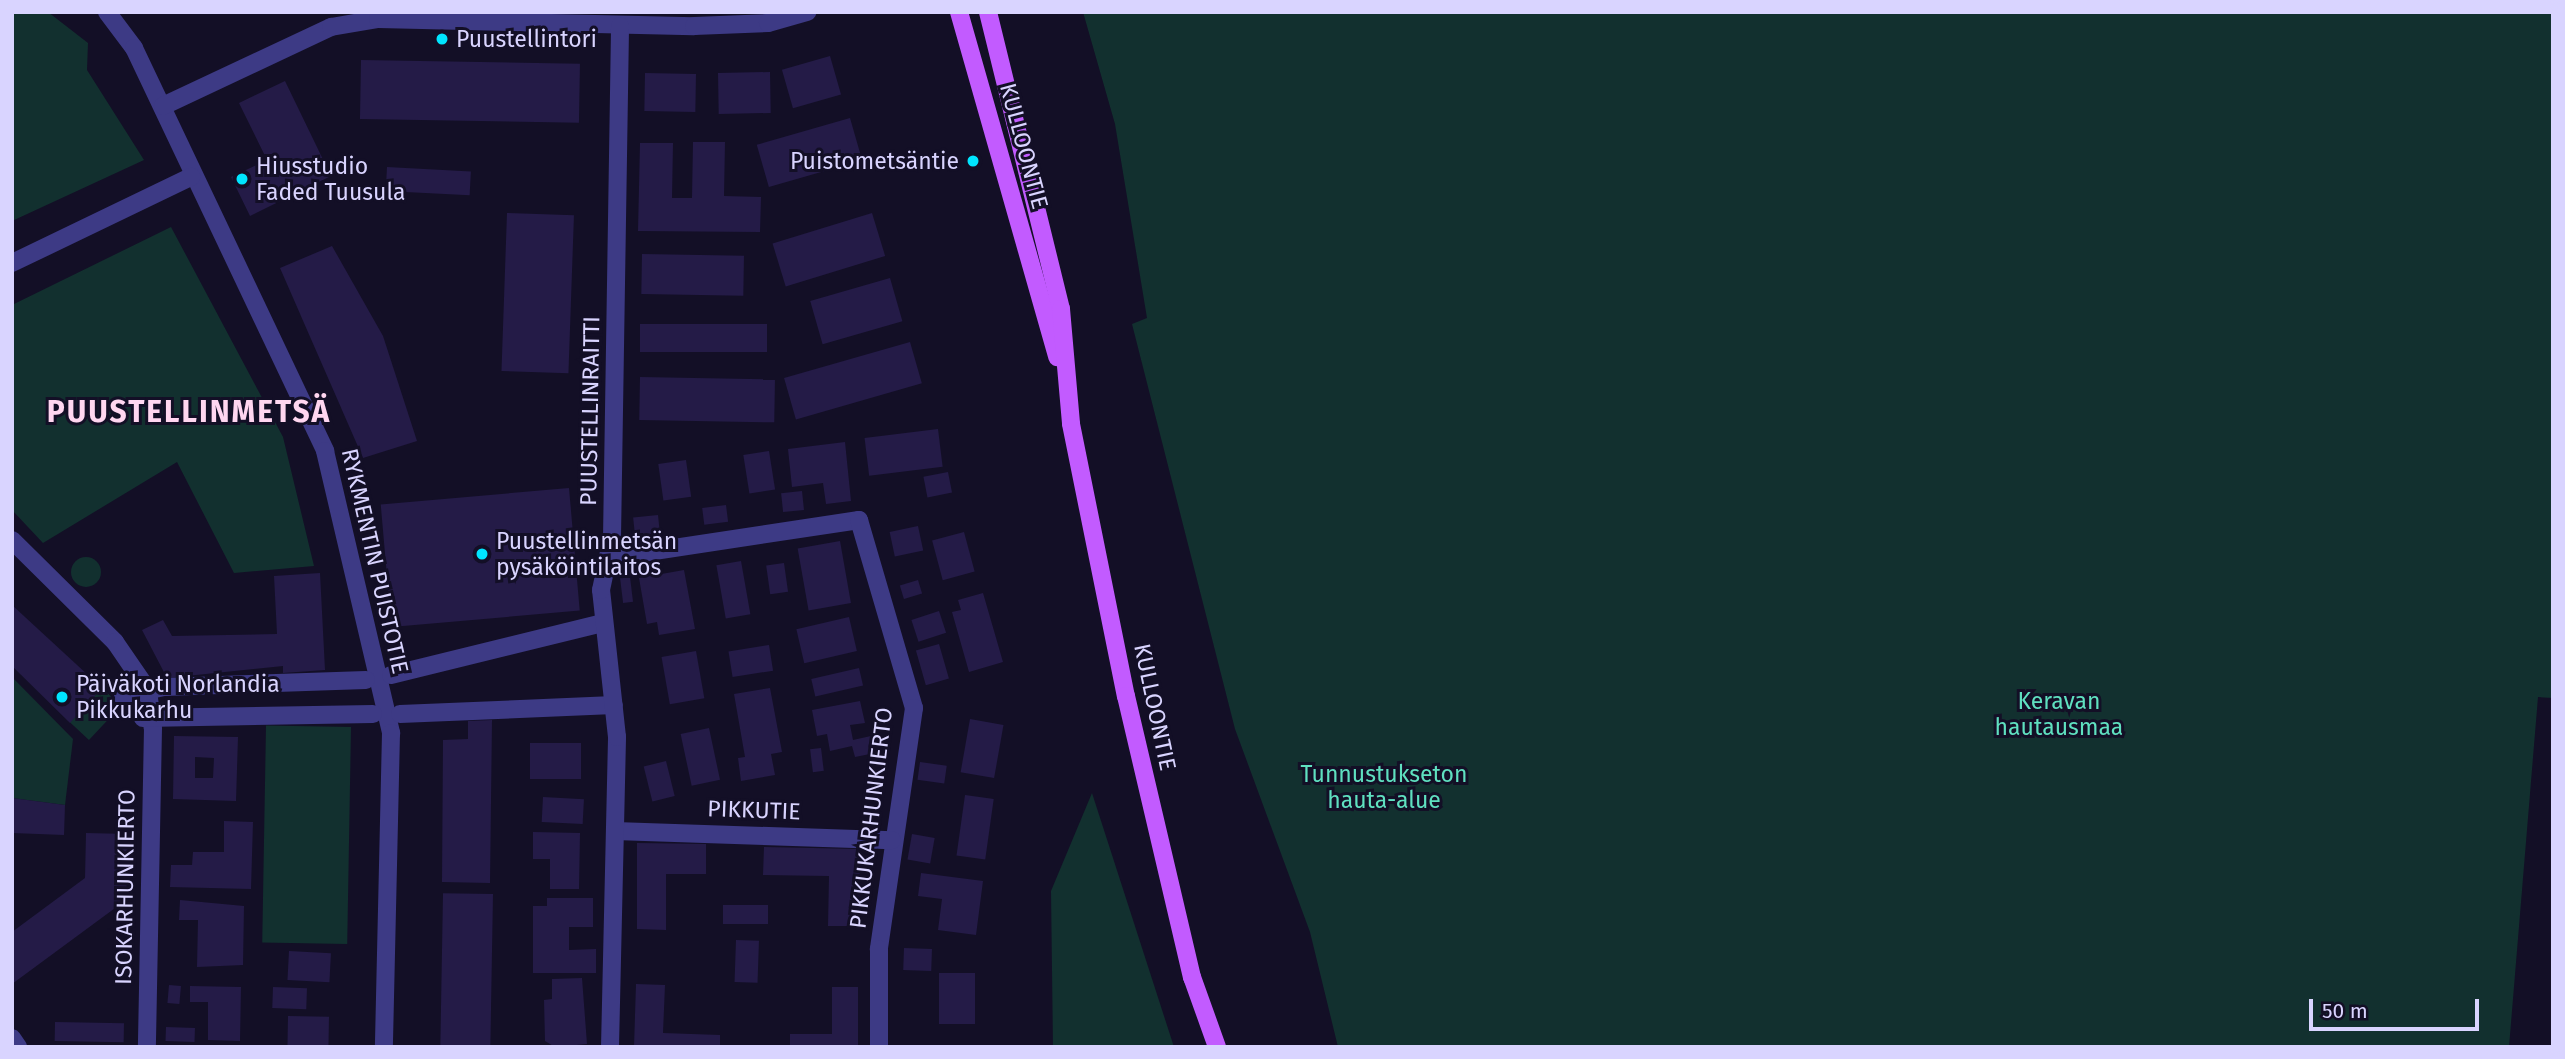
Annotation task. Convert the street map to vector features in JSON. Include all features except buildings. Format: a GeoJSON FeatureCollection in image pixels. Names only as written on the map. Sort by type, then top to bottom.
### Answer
{"type":"FeatureCollection","features":[{"type":"Feature","properties":{"kind":"main road","name":"KULLOONTIE"},"geometry":{"type":"LineString","coordinates":[[959,12],[1063,373],[1134,734],[1192,977],[1217,1047]]}},
{"type":"Feature","properties":{"kind":"main road","name":"KULLOONTIE"},"geometry":{"type":"LineString","coordinates":[[988,12],[1061,309],[1063,373]]}},
{"type":"Feature","properties":{"kind":"street","name":"RYKMENTIN PUISTOTIE"},"geometry":{"type":"LineString","coordinates":[[107,12],[134,47],[163,106],[191,177],[325,451],[387,714],[384,1047]]}},
{"type":"Feature","properties":{"kind":"street"},"geometry":{"type":"LineString","coordinates":[[717,26],[741,12]]}},
{"type":"Feature","properties":{"kind":"street"},"geometry":{"type":"LineString","coordinates":[[163,106],[329,20],[717,26],[768,23],[807,12]]}},
{"type":"Feature","properties":{"kind":"street","name":"PUUSTELLINRAITTI"},"geometry":{"type":"LineString","coordinates":[[611,1047],[615,831],[614,705],[602,623],[608,558],[620,26]]}},
{"type":"Feature","properties":{"kind":"street"},"geometry":{"type":"LineString","coordinates":[[12,263],[191,177]]}},
{"type":"Feature","properties":{"kind":"street","name":"PIKKUKARHUNKIERTO"},"geometry":{"type":"LineString","coordinates":[[608,558],[859,520],[914,708],[892,840],[879,949],[879,1047]]}},
{"type":"Feature","properties":{"kind":"street"},"geometry":{"type":"LineString","coordinates":[[12,540],[115,642],[148,691]]}},
{"type":"Feature","properties":{"kind":"street"},"geometry":{"type":"LineString","coordinates":[[391,676],[602,623]]}},
{"type":"Feature","properties":{"kind":"street"},"geometry":{"type":"LineString","coordinates":[[122,696],[148,691],[366,680]]}},
{"type":"Feature","properties":{"kind":"street","name":"ISOKARHUNKIERTO"},"geometry":{"type":"LineString","coordinates":[[147,1047],[148,691]]}},
{"type":"Feature","properties":{"kind":"street"},"geometry":{"type":"LineString","coordinates":[[400,714],[614,705]]}},
{"type":"Feature","properties":{"kind":"street"},"geometry":{"type":"LineString","coordinates":[[149,722],[373,714]]}},
{"type":"Feature","properties":{"kind":"street","name":"PIKKUTIE"},"geometry":{"type":"LineString","coordinates":[[615,831],[892,840]]}},
{"type":"Feature","properties":{"kind":"street"},"geometry":{"type":"LineString","coordinates":[[12,1038],[19,1047]]}},
{"type":"Feature","properties":{"kind":"green space"},"geometry":{"type":"Polygon","coordinates":[[[12,12],[48,12],[88,43],[87,70],[144,160],[12,221],[12,12]]]}},
{"type":"Feature","properties":{"kind":"green space"},"geometry":{"type":"Polygon","coordinates":[[[1083,12],[2553,12],[2553,698],[2538,697],[2509,1047],[1338,1047],[1310,932],[1235,729],[1132,324],[1147,318],[1115,124],[1083,12]]]}},
{"type":"Feature","properties":{"kind":"green space"},"geometry":{"type":"Polygon","coordinates":[[[171,227],[283,437],[314,566],[234,573],[177,462],[43,543],[12,510],[12,305],[171,227]]]}},
{"type":"Feature","properties":{"kind":"green space"},"geometry":{"type":"Polygon","coordinates":[[[86,557],[92,558],[100,566],[100,578],[92,586],[86,587],[80,586],[72,578],[71,572],[72,566],[80,558],[86,557]]]}},
{"type":"Feature","properties":{"kind":"green space"},"geometry":{"type":"Polygon","coordinates":[[[12,677],[73,739],[65,805],[12,798],[12,677]]]}},
{"type":"Feature","properties":{"kind":"green space"},"geometry":{"type":"Polygon","coordinates":[[[102,688],[121,706],[89,740],[70,722],[102,688]]]}},
{"type":"Feature","properties":{"kind":"green space"},"geometry":{"type":"Polygon","coordinates":[[[266,726],[351,727],[347,944],[262,942],[266,726]]]}},
{"type":"Feature","properties":{"kind":"green space"},"geometry":{"type":"Polygon","coordinates":[[[1092,793],[1174,1047],[1053,1047],[1051,891],[1092,793]]]}},
{"type":"Feature","properties":{"kind":"place","name":"Puustellintori"},"geometry":{"type":"Point","coordinates":[442,39]}},
{"type":"Feature","properties":{"kind":"place","name":"Puistometsäntie"},"geometry":{"type":"Point","coordinates":[973,161]}},
{"type":"Feature","properties":{"kind":"place","name":"Hiusstudio Faded Tuusula"},"geometry":{"type":"Point","coordinates":[242,179]}},
{"type":"Feature","properties":{"kind":"place","name":"Puustellinmetsän pysäköintilaitos"},"geometry":{"type":"Point","coordinates":[482,554]}},
{"type":"Feature","properties":{"kind":"place","name":"Päiväkoti Norlandia Pikkukarhu"},"geometry":{"type":"Point","coordinates":[62,697]}},
{"type":"Feature","properties":{"kind":"district","name":"PUUSTELLINMETSÄ"},"geometry":{"type":"Point","coordinates":[189,412]}},
{"type":"Feature","properties":{"kind":"park label","name":"Keravan hautausmaa"},"geometry":{"type":"Point","coordinates":[2059,714]}},
{"type":"Feature","properties":{"kind":"park label","name":"Tunnustukseton hauta-alue"},"geometry":{"type":"Point","coordinates":[1384,787]}}]}
